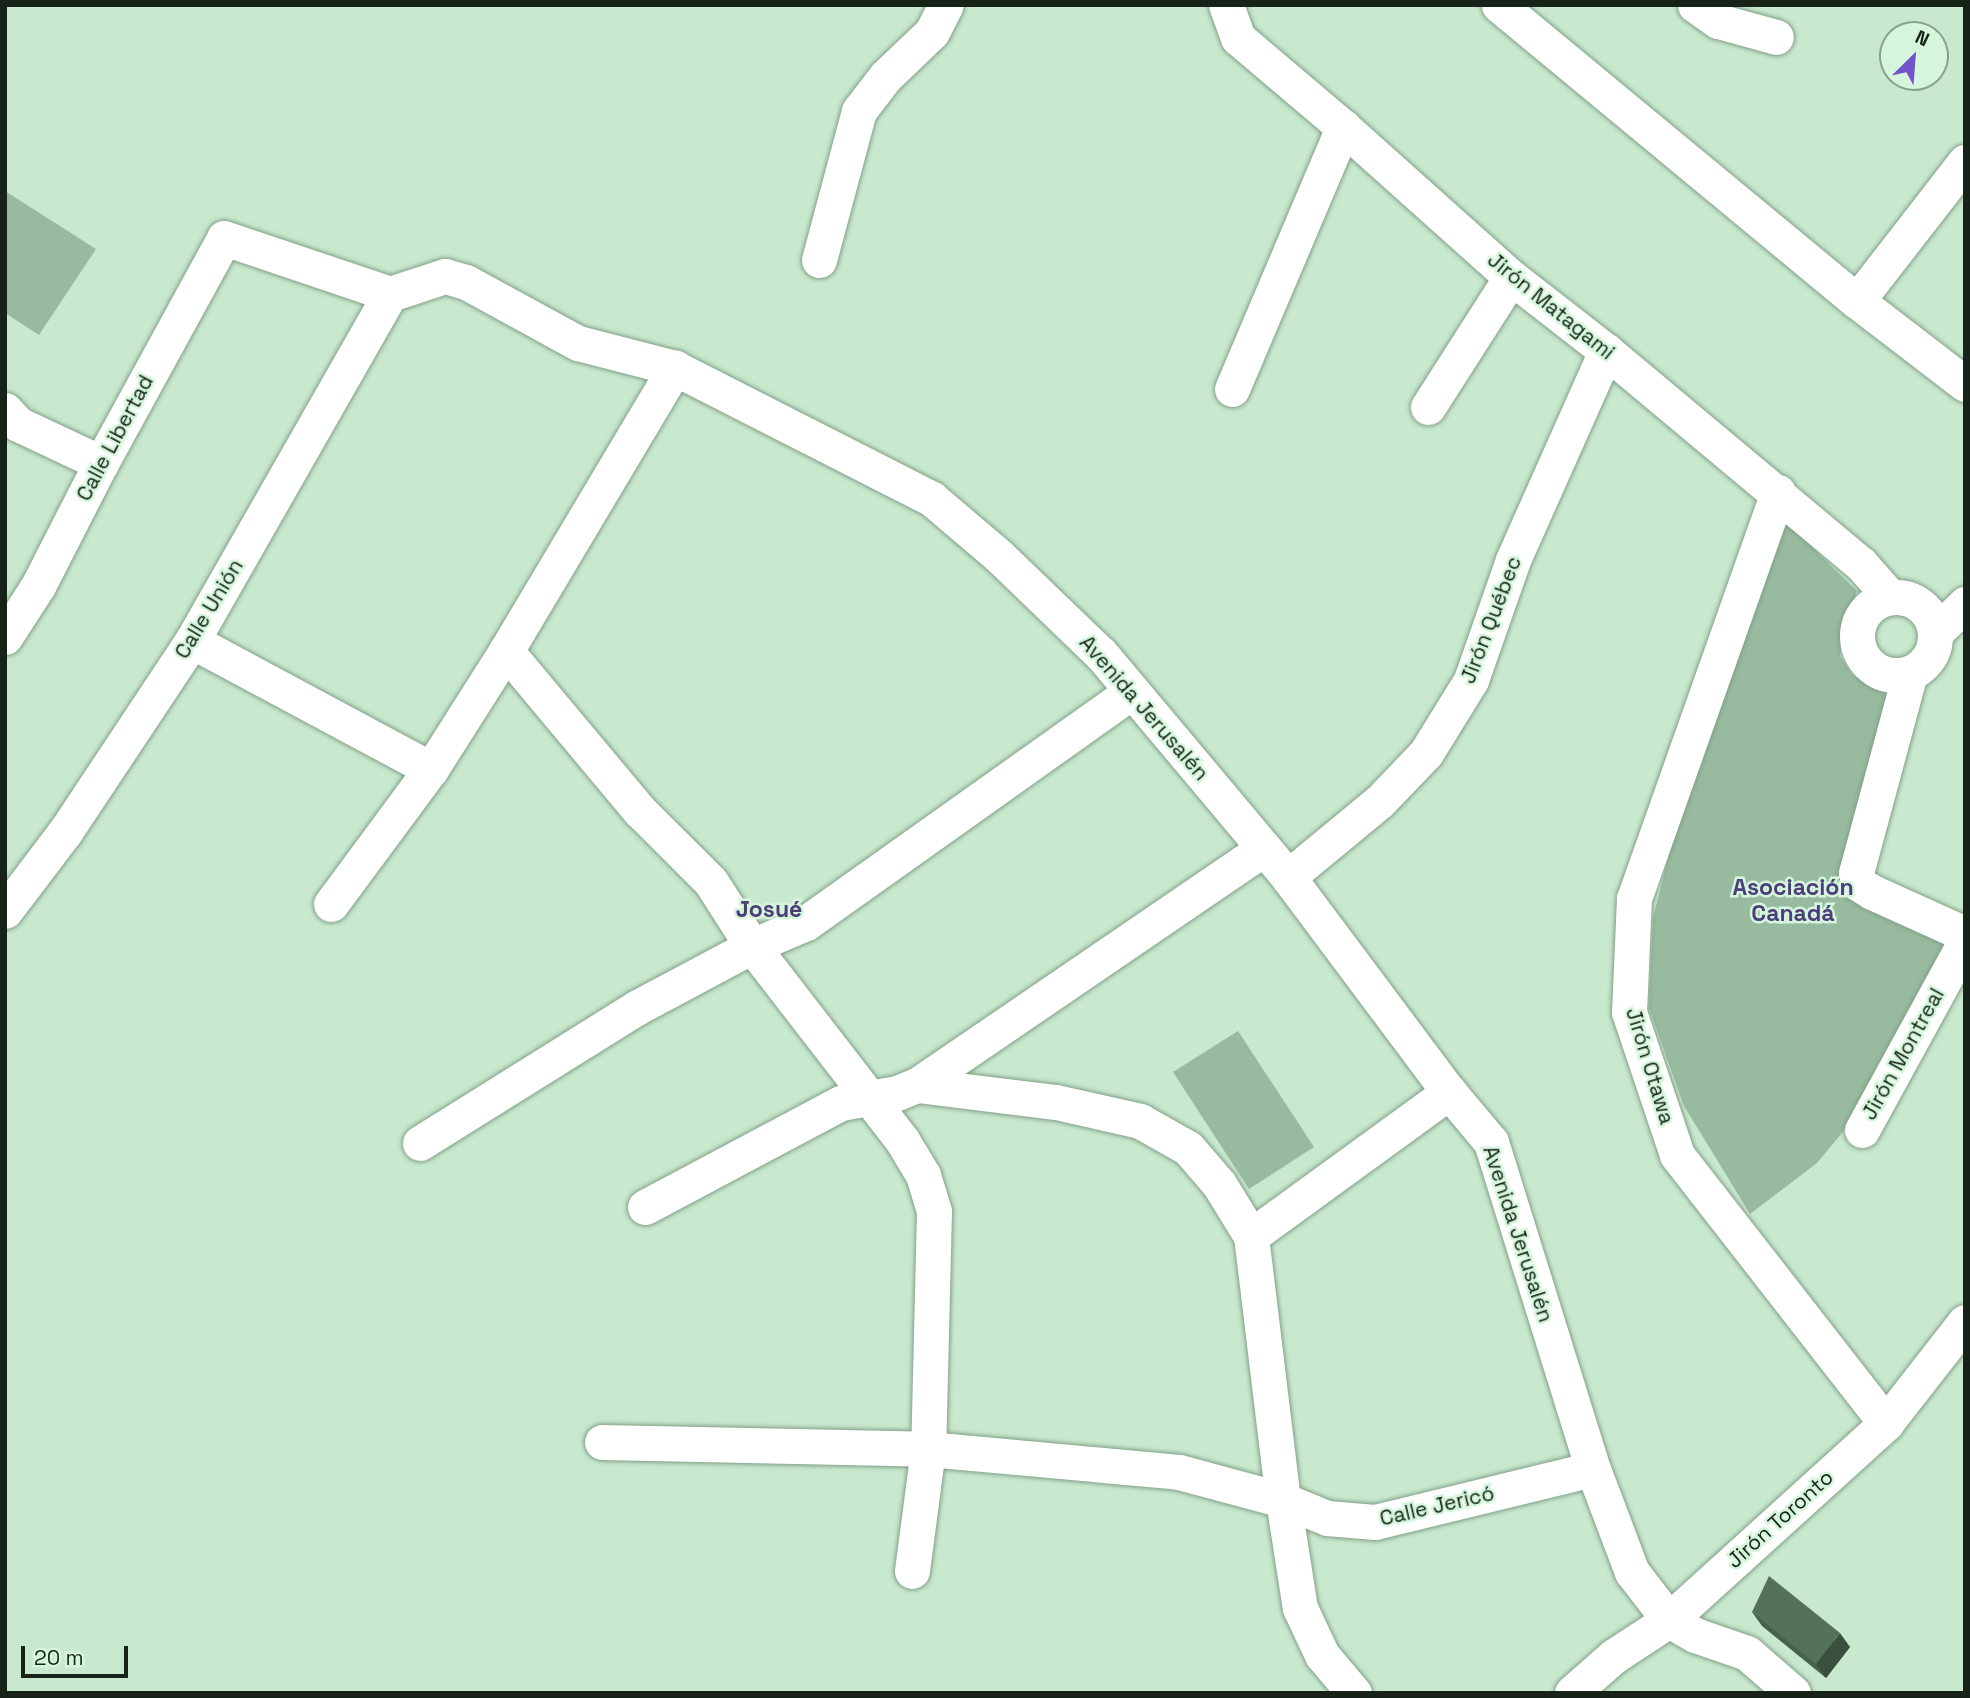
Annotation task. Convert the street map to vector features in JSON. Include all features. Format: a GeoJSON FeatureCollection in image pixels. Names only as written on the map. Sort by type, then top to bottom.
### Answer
{"type":"FeatureCollection","features":[{"type":"Feature","properties":{"kind":"street"},"geometry":{"type":"LineString","coordinates":[[819,260],[859,110],[885,77],[932,32],[946,5]]}},
{"type":"Feature","properties":{"kind":"street","name":"Jirón Matagami"},"geometry":{"type":"LineString","coordinates":[[1226,5],[1238,38],[1343,127],[1511,277],[1778,492],[1861,564],[1890,597]]}},
{"type":"Feature","properties":{"kind":"street"},"geometry":{"type":"LineString","coordinates":[[1499,5],[1857,301],[1965,384]]}},
{"type":"Feature","properties":{"kind":"street"},"geometry":{"type":"LineString","coordinates":[[1695,5],[1718,21],[1776,37]]}},
{"type":"Feature","properties":{"kind":"street"},"geometry":{"type":"LineString","coordinates":[[1233,389],[1343,127]]}},
{"type":"Feature","properties":{"kind":"street"},"geometry":{"type":"LineString","coordinates":[[1857,301],[1965,162]]}},
{"type":"Feature","properties":{"kind":"street","name":"Calle Libertad"},"geometry":{"type":"LineString","coordinates":[[5,637],[22,587],[101,463],[224,238],[390,293]]}},
{"type":"Feature","properties":{"kind":"street","name":"Avenida Jerusalén"},"geometry":{"type":"LineString","coordinates":[[390,293],[445,276],[466,282],[578,343],[675,368],[932,499],[999,556],[1101,654],[1130,693],[1288,877],[1449,1092],[1491,1142],[1592,1469],[1632,1572],[1669,1620]]}},
{"type":"Feature","properties":{"kind":"street"},"geometry":{"type":"LineString","coordinates":[[1428,407],[1511,277]]}},
{"type":"Feature","properties":{"kind":"street","name":"Calle Unión"},"geometry":{"type":"LineString","coordinates":[[5,911],[65,832],[192,642],[390,293]]}},
{"type":"Feature","properties":{"kind":"street","name":"Jirón Québec"},"geometry":{"type":"LineString","coordinates":[[1288,877],[1380,801],[1426,753],[1471,680],[1513,560],[1606,351]]}},
{"type":"Feature","properties":{"kind":"street"},"geometry":{"type":"LineString","coordinates":[[331,904],[431,769],[506,651],[675,368]]}},
{"type":"Feature","properties":{"kind":"street"},"geometry":{"type":"LineString","coordinates":[[5,410],[18,424],[101,463]]}},
{"type":"Feature","properties":{"kind":"street","name":"Jirón Otawa"},"geometry":{"type":"LineString","coordinates":[[1778,492],[1634,898],[1629,1012],[1677,1155],[1886,1423]]}},
{"type":"Feature","properties":{"kind":"street"},"geometry":{"type":"LineString","coordinates":[[1935,633],[1925,610],[1903,597],[1890,597],[1868,608],[1860,618],[1857,642],[1860,653],[1875,670],[1897,676],[1910,673],[1929,657],[1935,633],[1965,604]]}},
{"type":"Feature","properties":{"kind":"street"},"geometry":{"type":"LineString","coordinates":[[192,642],[431,769]]}},
{"type":"Feature","properties":{"kind":"street"},"geometry":{"type":"LineString","coordinates":[[506,651],[640,811],[711,882],[752,946],[902,1140],[923,1175],[934,1211],[928,1449],[912,1571]]}},
{"type":"Feature","properties":{"kind":"street"},"geometry":{"type":"LineString","coordinates":[[1910,673],[1856,873],[1859,884],[1965,934]]}},
{"type":"Feature","properties":{"kind":"street"},"geometry":{"type":"LineString","coordinates":[[420,1143],[636,1008],[752,946],[806,923],[1130,693]]}},
{"type":"Feature","properties":{"kind":"street"},"geometry":{"type":"LineString","coordinates":[[645,1207],[841,1104],[897,1093],[917,1086],[1264,848]]}},
{"type":"Feature","properties":{"kind":"street","name":"Jirón Montreal"},"geometry":{"type":"LineString","coordinates":[[1862,1130],[1965,942]]}},
{"type":"Feature","properties":{"kind":"street"},"geometry":{"type":"LineString","coordinates":[[917,1086],[1056,1102],[1140,1121],[1188,1147],[1219,1184],[1251,1236],[1283,1500],[1300,1608],[1322,1655],[1354,1693]]}},
{"type":"Feature","properties":{"kind":"street"},"geometry":{"type":"LineString","coordinates":[[1251,1236],[1449,1092]]}},
{"type":"Feature","properties":{"kind":"street","name":"Jirón Toronto"},"geometry":{"type":"LineString","coordinates":[[1572,1693],[1614,1656],[1669,1620],[1886,1423],[1965,1322]]}},
{"type":"Feature","properties":{"kind":"street","name":"Calle Jericó"},"geometry":{"type":"LineString","coordinates":[[602,1442],[928,1449],[1179,1472],[1283,1500],[1327,1518],[1375,1522],[1592,1469]]}},
{"type":"Feature","properties":{"kind":"street"},"geometry":{"type":"LineString","coordinates":[[1669,1620],[1695,1635],[1747,1653],[1793,1693]]}},
{"type":"Feature","properties":{"kind":"green space"},"geometry":{"type":"Polygon","coordinates":[[[5,191],[96,249],[39,335],[5,313],[5,191]]]}},
{"type":"Feature","properties":{"kind":"green space"},"geometry":{"type":"Polygon","coordinates":[[[1782,518],[1857,591],[1842,636],[1840,656],[1852,675],[1891,697],[1847,877],[1952,939],[1857,1115],[1817,1163],[1750,1214],[1684,1106],[1649,1008],[1653,918],[1675,831],[1782,518]]]}},
{"type":"Feature","properties":{"kind":"green space"},"geometry":{"type":"Polygon","coordinates":[[[1238,1031],[1314,1147],[1249,1189],[1173,1072],[1238,1031]]]}},
{"type":"Feature","properties":{"kind":"building"},"geometry":{"type":"Polygon","coordinates":[[[1769,1576],[1840,1633],[1816,1664],[1752,1612],[1769,1576]]]}},
{"type":"Feature","properties":{"kind":"district","name":"Asociación Canadá"},"geometry":{"type":"Point","coordinates":[1793,900]}},
{"type":"Feature","properties":{"kind":"district","name":"Josué"},"geometry":{"type":"Point","coordinates":[769,909]}}]}
